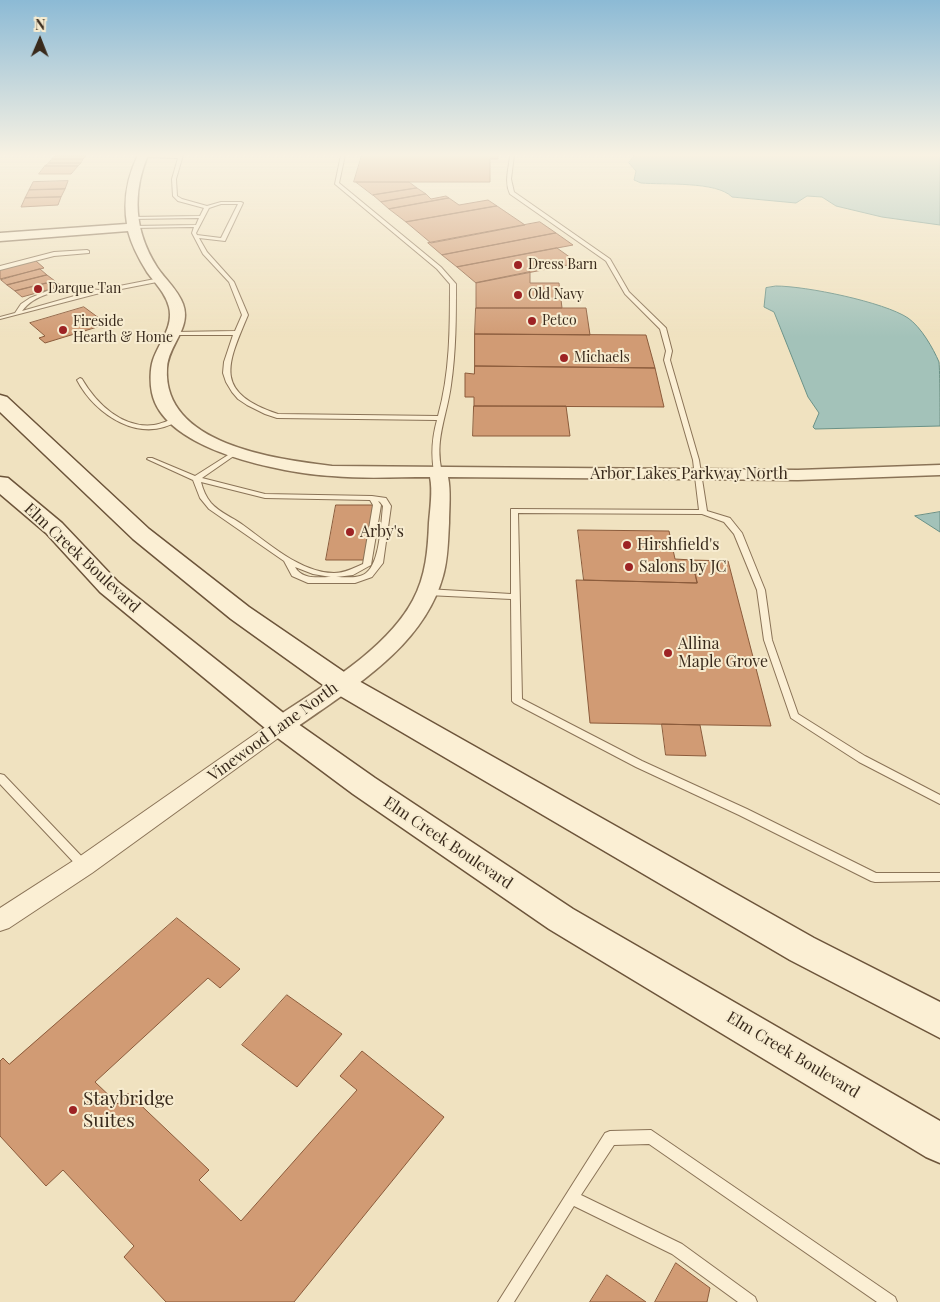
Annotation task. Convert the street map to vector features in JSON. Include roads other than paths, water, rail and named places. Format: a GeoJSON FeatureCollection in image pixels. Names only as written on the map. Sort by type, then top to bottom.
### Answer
{"type":"FeatureCollection","features":[{"type":"Feature","properties":{"kind":"main road"},"geometry":{"type":"LineString","coordinates":[[0,401],[141,534],[240,613],[340,683],[802,949],[940,1021]]}},
{"type":"Feature","properties":{"kind":"main road","name":"Elm Creek Boulevard"},"geometry":{"type":"LineString","coordinates":[[0,483],[54,528],[109,587],[281,726],[372,792],[561,919],[940,1142]]}},
{"type":"Feature","properties":{"kind":"street"},"geometry":{"type":"LineString","coordinates":[[132,216],[132,222],[141,250],[176,305],[178,322],[159,364],[157,382],[162,399],[176,420]]}},
{"type":"Feature","properties":{"kind":"street"},"geometry":{"type":"LineString","coordinates":[[0,228],[132,222]]}},
{"type":"Feature","properties":{"kind":"street"},"geometry":{"type":"LineString","coordinates":[[0,238],[132,222]]}},
{"type":"Feature","properties":{"kind":"street","name":"Arbor Lakes Parkway North"},"geometry":{"type":"LineString","coordinates":[[176,420],[197,435],[236,452],[272,463],[311,469],[798,475],[940,470]]}},
{"type":"Feature","properties":{"kind":"street","name":"Vinewood Lane North"},"geometry":{"type":"LineString","coordinates":[[0,922],[84,866],[281,726],[368,663],[401,634],[421,606],[433,578],[438,552],[440,481],[438,472]]}},
{"type":"Feature","properties":{"kind":"lane"},"geometry":{"type":"LineString","coordinates":[[197,236],[223,240],[235,216]]}},
{"type":"Feature","properties":{"kind":"lane"},"geometry":{"type":"LineString","coordinates":[[376,216],[439,268],[453,284],[448,381],[446,396],[439,418],[434,454],[438,472]]}},
{"type":"Feature","properties":{"kind":"lane"},"geometry":{"type":"LineString","coordinates":[[545,216],[608,260],[628,293],[663,328],[669,351],[667,360],[697,474],[703,512]]}},
{"type":"Feature","properties":{"kind":"lane"},"geometry":{"type":"LineString","coordinates":[[202,217],[194,233],[197,236],[198,244],[231,282],[240,299],[245,315],[227,362],[226,372],[230,384],[244,401],[266,413],[277,416],[439,418]]}},
{"type":"Feature","properties":{"kind":"lane"},"geometry":{"type":"LineString","coordinates":[[132,222],[202,217]]}},
{"type":"Feature","properties":{"kind":"lane"},"geometry":{"type":"LineString","coordinates":[[132,222],[197,226]]}},
{"type":"Feature","properties":{"kind":"lane"},"geometry":{"type":"LineString","coordinates":[[0,268],[54,254],[87,252]]}},
{"type":"Feature","properties":{"kind":"lane"},"geometry":{"type":"LineString","coordinates":[[2,318],[103,290],[160,280]]}},
{"type":"Feature","properties":{"kind":"lane"},"geometry":{"type":"LineString","coordinates":[[16,314],[22,304],[28,299],[64,289],[103,290]]}},
{"type":"Feature","properties":{"kind":"lane"},"geometry":{"type":"LineString","coordinates":[[174,334],[237,333]]}},
{"type":"Feature","properties":{"kind":"lane"},"geometry":{"type":"LineString","coordinates":[[80,380],[88,395],[121,423],[151,428],[176,420]]}},
{"type":"Feature","properties":{"kind":"lane"},"geometry":{"type":"LineString","coordinates":[[196,479],[236,452]]}},
{"type":"Feature","properties":{"kind":"lane"},"geometry":{"type":"LineString","coordinates":[[150,459],[196,479],[265,496],[372,498],[377,506],[367,565],[360,570],[346,573],[324,574],[309,571],[288,561],[205,502],[196,479]]}},
{"type":"Feature","properties":{"kind":"lane"},"geometry":{"type":"LineString","coordinates":[[940,800],[862,759],[794,716],[768,640],[761,590],[738,533],[728,520],[703,512],[514,511],[517,702],[639,764],[743,812],[875,878],[940,877]]}},
{"type":"Feature","properties":{"kind":"lane"},"geometry":{"type":"LineString","coordinates":[[427,592],[514,597]]}},
{"type":"Feature","properties":{"kind":"lane"},"geometry":{"type":"LineString","coordinates":[[0,778],[84,866]]}},
{"type":"Feature","properties":{"kind":"lane"},"geometry":{"type":"LineString","coordinates":[[505,1302],[610,1138],[651,1137],[890,1302]]}},
{"type":"Feature","properties":{"kind":"lane"},"geometry":{"type":"LineString","coordinates":[[572,1198],[677,1249],[750,1302]]}},
{"type":"Feature","properties":{"kind":"water"},"geometry":{"type":"Polygon","coordinates":[[[877,216],[940,216],[940,225],[877,216]]]}},
{"type":"Feature","properties":{"kind":"water"},"geometry":{"type":"Polygon","coordinates":[[[776,286],[825,292],[864,301],[897,312],[913,322],[926,338],[939,362],[940,426],[815,429],[813,427],[819,413],[808,397],[774,312],[764,307],[766,288],[776,286]]]}},
{"type":"Feature","properties":{"kind":"water"},"geometry":{"type":"Polygon","coordinates":[[[940,512],[940,532],[915,516],[940,512]]]}},
{"type":"Feature","properties":{"kind":"place","name":"Dress Barn"},"geometry":{"type":"Point","coordinates":[518,265]}},
{"type":"Feature","properties":{"kind":"place","name":"Darque Tan"},"geometry":{"type":"Point","coordinates":[38,289]}},
{"type":"Feature","properties":{"kind":"place","name":"Old Navy"},"geometry":{"type":"Point","coordinates":[518,295]}},
{"type":"Feature","properties":{"kind":"place","name":"Petco"},"geometry":{"type":"Point","coordinates":[532,321]}},
{"type":"Feature","properties":{"kind":"place","name":"Fireside Hearth & Home"},"geometry":{"type":"Point","coordinates":[63,330]}},
{"type":"Feature","properties":{"kind":"place","name":"Michaels"},"geometry":{"type":"Point","coordinates":[564,358]}},
{"type":"Feature","properties":{"kind":"place","name":"Arby's"},"geometry":{"type":"Point","coordinates":[350,532]}},
{"type":"Feature","properties":{"kind":"place","name":"Hirshfield's"},"geometry":{"type":"Point","coordinates":[627,545]}},
{"type":"Feature","properties":{"kind":"place","name":"Salons by JC"},"geometry":{"type":"Point","coordinates":[629,567]}},
{"type":"Feature","properties":{"kind":"place","name":"Allina Maple Grove"},"geometry":{"type":"Point","coordinates":[668,653]}},
{"type":"Feature","properties":{"kind":"place","name":"Staybridge Suites"},"geometry":{"type":"Point","coordinates":[73,1110]}}]}
